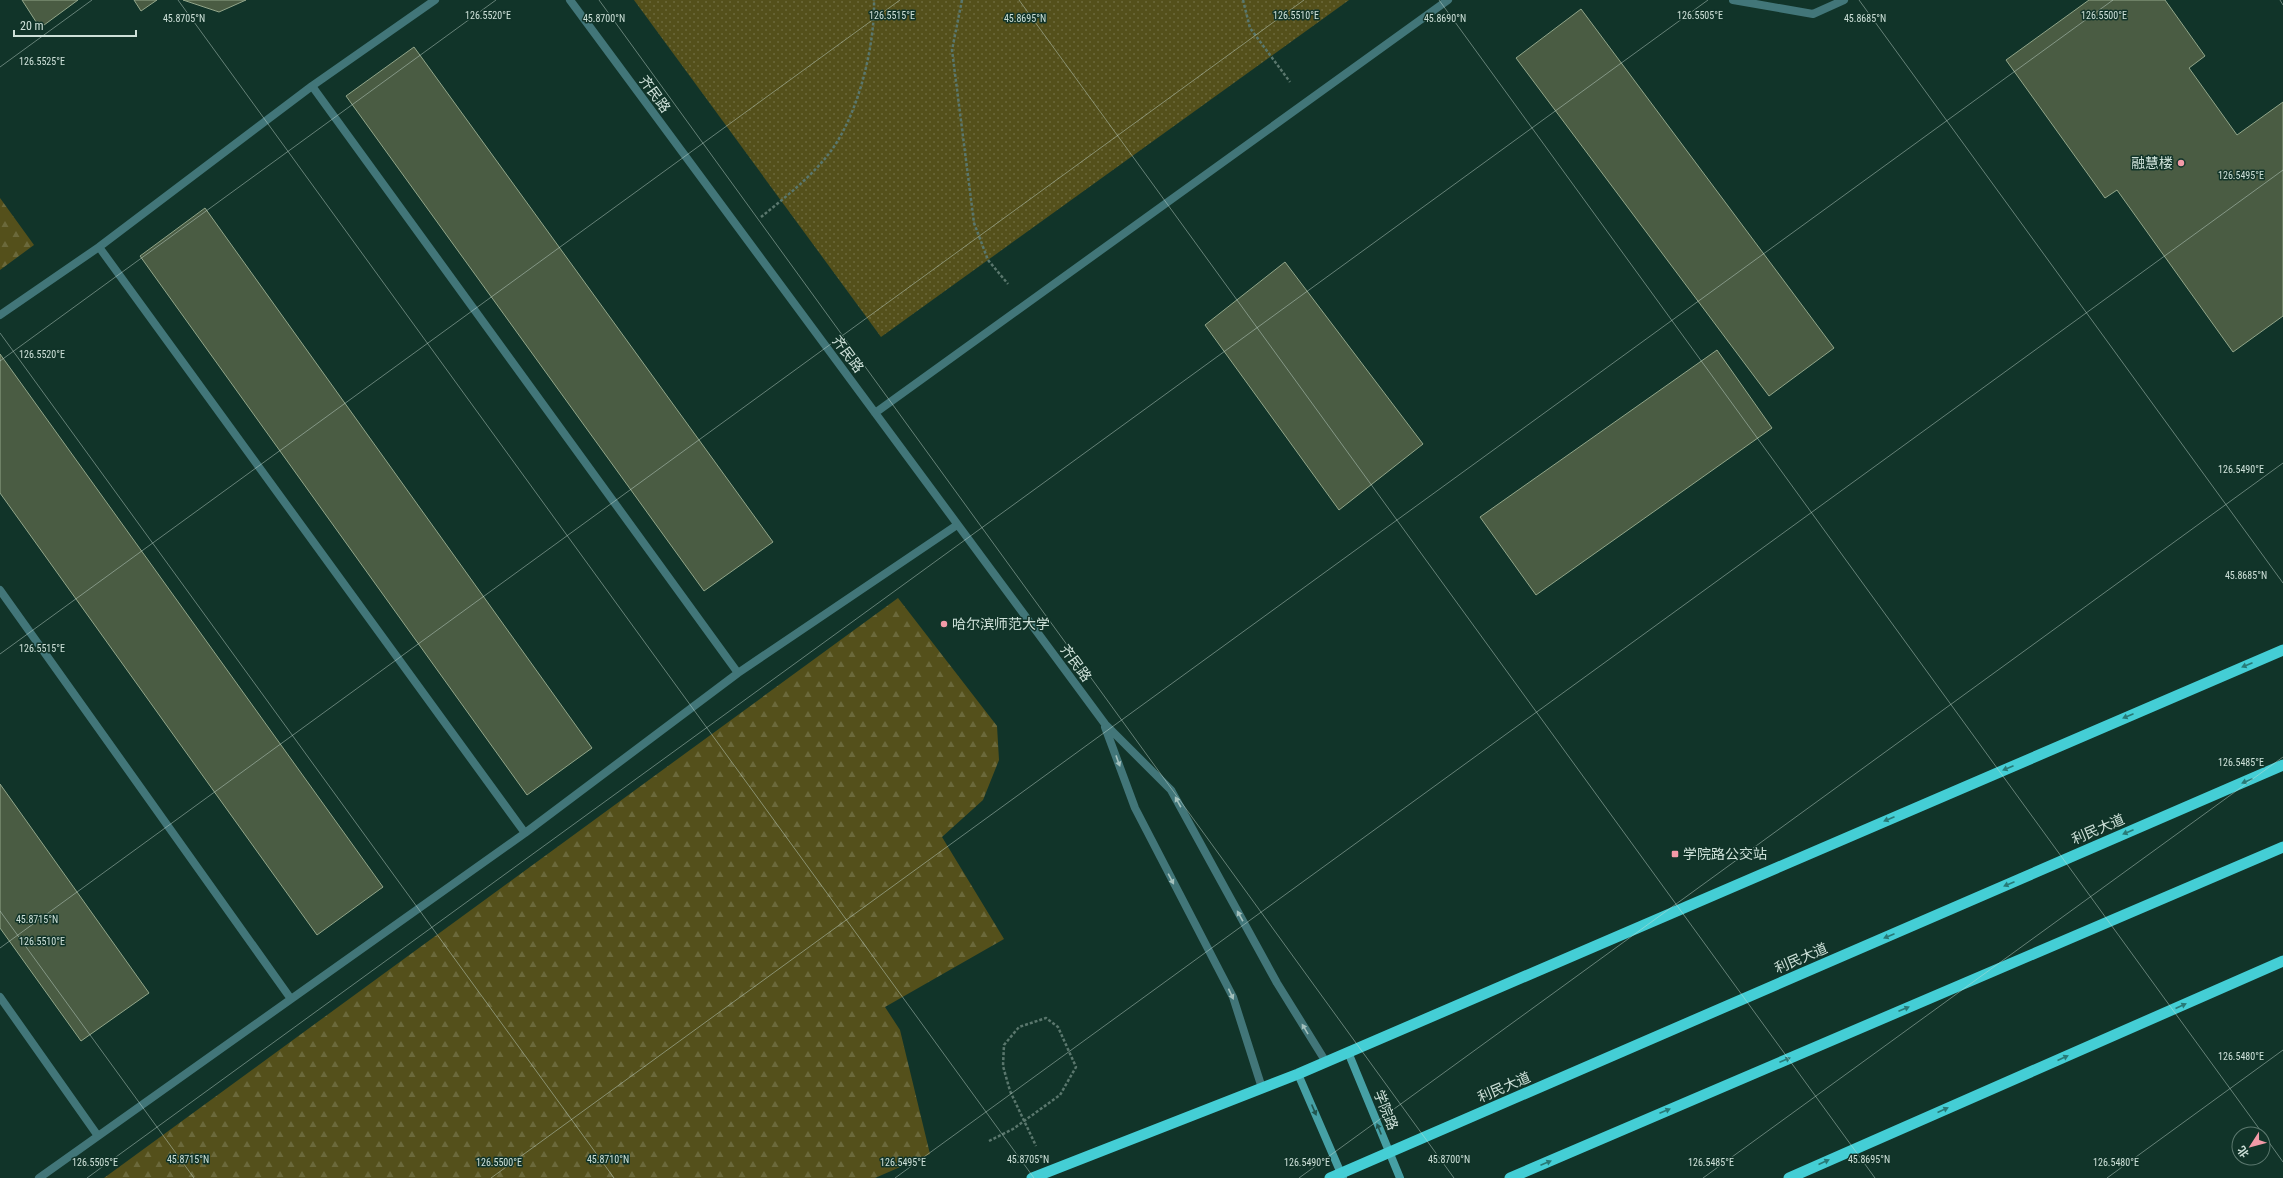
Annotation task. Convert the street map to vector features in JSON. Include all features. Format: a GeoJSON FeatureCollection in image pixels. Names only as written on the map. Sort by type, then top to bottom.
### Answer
{"type":"FeatureCollection","features":[{"type":"Feature","properties":{"kind":"highway"},"geometry":{"type":"LineString","coordinates":[[1032,1178],[1298,1074],[2283,650]]}},
{"type":"Feature","properties":{"kind":"highway","name":"利民大道"},"geometry":{"type":"LineString","coordinates":[[1330,1178],[1342,1176],[1389,1153],[2283,765]]}},
{"type":"Feature","properties":{"kind":"highway"},"geometry":{"type":"LineString","coordinates":[[1510,1178],[2283,847]]}},
{"type":"Feature","properties":{"kind":"highway"},"geometry":{"type":"LineString","coordinates":[[1789,1178],[2283,961]]}},
{"type":"Feature","properties":{"kind":"main road","name":"学院路"},"geometry":{"type":"LineString","coordinates":[[1348,1052],[1400,1178]]}},
{"type":"Feature","properties":{"kind":"main road"},"geometry":{"type":"LineString","coordinates":[[1298,1074],[1342,1176]]}},
{"type":"Feature","properties":{"kind":"lane"},"geometry":{"type":"LineString","coordinates":[[0,315],[99,247],[312,86],[436,0]]}},
{"type":"Feature","properties":{"kind":"lane","name":"齐民路"},"geometry":{"type":"LineString","coordinates":[[570,0],[1104,724]]}},
{"type":"Feature","properties":{"kind":"lane"},"geometry":{"type":"LineString","coordinates":[[875,413],[1448,0]]}},
{"type":"Feature","properties":{"kind":"lane"},"geometry":{"type":"LineString","coordinates":[[1734,0],[1813,14],[1844,0]]}},
{"type":"Feature","properties":{"kind":"lane"},"geometry":{"type":"LineString","coordinates":[[312,86],[738,673]]}},
{"type":"Feature","properties":{"kind":"lane"},"geometry":{"type":"LineString","coordinates":[[99,247],[525,833]]}},
{"type":"Feature","properties":{"kind":"lane"},"geometry":{"type":"LineString","coordinates":[[39,1178],[525,833],[738,673],[957,525]]}},
{"type":"Feature","properties":{"kind":"lane"},"geometry":{"type":"LineString","coordinates":[[0,590],[291,999]]}},
{"type":"Feature","properties":{"kind":"lane"},"geometry":{"type":"LineString","coordinates":[[1104,724],[1170,790],[1277,983],[1326,1062]]}},
{"type":"Feature","properties":{"kind":"lane"},"geometry":{"type":"LineString","coordinates":[[1104,724],[1135,808],[1233,997],[1262,1088]]}},
{"type":"Feature","properties":{"kind":"lane"},"geometry":{"type":"LineString","coordinates":[[0,997],[98,1136]]}},
{"type":"Feature","properties":{"kind":"path"},"geometry":{"type":"LineString","coordinates":[[742,233],[796,190],[837,143],[860,91],[875,24],[874,0]]}},
{"type":"Feature","properties":{"kind":"path"},"geometry":{"type":"LineString","coordinates":[[962,0],[952,50],[974,223],[988,260],[1025,305]]}},
{"type":"Feature","properties":{"kind":"path"},"geometry":{"type":"LineString","coordinates":[[1242,0],[1250,28],[1306,103]]}},
{"type":"Feature","properties":{"kind":"path"},"geometry":{"type":"LineString","coordinates":[[989,1141],[1013,1129],[1060,1095],[1076,1067],[1058,1027],[1046,1018],[1019,1027],[1004,1045],[1003,1066],[1010,1091],[1018,1104],[1038,1151]]}},
{"type":"Feature","properties":{"kind":"green space"},"geometry":{"type":"Polygon","coordinates":[[[634,0],[1349,0],[881,337],[634,0]]]}},
{"type":"Feature","properties":{"kind":"green space"},"geometry":{"type":"Polygon","coordinates":[[[0,198],[34,245],[0,270],[0,198]]]}},
{"type":"Feature","properties":{"kind":"green space"},"geometry":{"type":"Polygon","coordinates":[[[898,598],[997,726],[999,760],[983,800],[942,837],[1004,939],[885,1007],[900,1030],[930,1154],[875,1178],[104,1178],[898,598]]]}},
{"type":"Feature","properties":{"kind":"building"},"geometry":{"type":"Polygon","coordinates":[[[22,0],[78,0],[40,28],[22,0]]]}},
{"type":"Feature","properties":{"kind":"building"},"geometry":{"type":"Polygon","coordinates":[[[134,0],[157,0],[141,11],[134,0]]]}},
{"type":"Feature","properties":{"kind":"building"},"geometry":{"type":"Polygon","coordinates":[[[183,0],[246,0],[219,12],[183,0]]]}},
{"type":"Feature","properties":{"kind":"building","name":"融慧楼"},"geometry":{"type":"Polygon","coordinates":[[[2089,0],[2165,0],[2205,56],[2189,68],[2237,135],[2283,102],[2283,316],[2233,352],[2117,190],[2105,198],[2006,60],[2089,0]]]}},
{"type":"Feature","properties":{"kind":"building"},"geometry":{"type":"Polygon","coordinates":[[[1581,9],[1834,348],[1769,396],[1516,58],[1581,9]]]}},
{"type":"Feature","properties":{"kind":"building"},"geometry":{"type":"Polygon","coordinates":[[[414,47],[773,542],[704,591],[346,96],[414,47]]]}},
{"type":"Feature","properties":{"kind":"building"},"geometry":{"type":"Polygon","coordinates":[[[205,208],[592,748],[527,795],[140,256],[205,208]]]}},
{"type":"Feature","properties":{"kind":"building"},"geometry":{"type":"Polygon","coordinates":[[[1285,262],[1423,444],[1339,510],[1205,325],[1285,262]]]}},
{"type":"Feature","properties":{"kind":"building"},"geometry":{"type":"Polygon","coordinates":[[[1717,350],[1772,428],[1536,595],[1480,517],[1717,350]]]}},
{"type":"Feature","properties":{"kind":"building"},"geometry":{"type":"Polygon","coordinates":[[[0,354],[383,887],[317,935],[0,493],[0,354]]]}},
{"type":"Feature","properties":{"kind":"building"},"geometry":{"type":"Polygon","coordinates":[[[0,784],[149,993],[81,1041],[0,928],[0,784]]]}},
{"type":"Feature","properties":{"kind":"place","name":"融慧楼"},"geometry":{"type":"Point","coordinates":[2181,163]}},
{"type":"Feature","properties":{"kind":"place","name":"哈尔滨师范大学"},"geometry":{"type":"Point","coordinates":[944,624]}},
{"type":"Feature","properties":{"kind":"place","name":"学院路公交站"},"geometry":{"type":"Point","coordinates":[1675,854]}}]}
